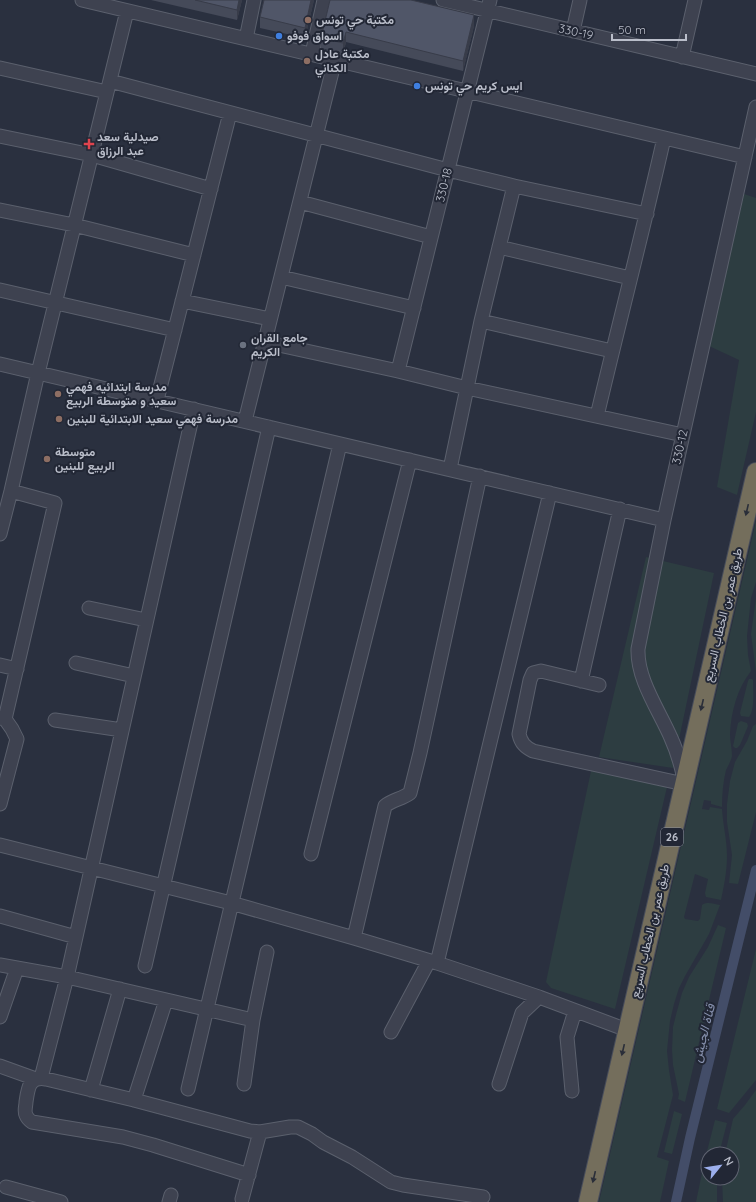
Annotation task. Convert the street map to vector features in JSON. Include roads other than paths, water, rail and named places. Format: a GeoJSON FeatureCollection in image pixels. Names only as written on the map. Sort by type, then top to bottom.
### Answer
{"type":"FeatureCollection","features":[{"type":"Feature","properties":{"kind":"highway","name":"طريق عمر بن الخطاب السريع"},"geometry":{"type":"LineString","coordinates":[[588,1202],[756,472]]}},
{"type":"Feature","properties":{"kind":"street"},"geometry":{"type":"LineString","coordinates":[[82,0],[745,157]]}},
{"type":"Feature","properties":{"kind":"street"},"geometry":{"type":"LineString","coordinates":[[246,39],[254,0]]}},
{"type":"Feature","properties":{"kind":"street"},"geometry":{"type":"LineString","coordinates":[[312,54],[324,0]]}},
{"type":"Feature","properties":{"kind":"street","name":"330-19"},"geometry":{"type":"LineString","coordinates":[[443,0],[489,5],[573,31],[756,74]]}},
{"type":"Feature","properties":{"kind":"street"},"geometry":{"type":"LineString","coordinates":[[573,31],[580,0]]}},
{"type":"Feature","properties":{"kind":"street"},"geometry":{"type":"LineString","coordinates":[[682,57],[695,0]]}},
{"type":"Feature","properties":{"kind":"street","name":"330-18"},"geometry":{"type":"LineString","coordinates":[[398,371],[489,5]]}},
{"type":"Feature","properties":{"kind":"street"},"geometry":{"type":"LineString","coordinates":[[0,534],[12,491],[38,373],[127,11]]}},
{"type":"Feature","properties":{"kind":"street"},"geometry":{"type":"LineString","coordinates":[[245,421],[335,60]]}},
{"type":"Feature","properties":{"kind":"street"},"geometry":{"type":"LineString","coordinates":[[0,68],[108,86],[230,113],[514,186],[647,214]]}},
{"type":"Feature","properties":{"kind":"street","name":"330-12"},"geometry":{"type":"LineString","coordinates":[[684,783],[676,749],[642,677],[638,663],[639,642],[664,520],[756,107]]}},
{"type":"Feature","properties":{"kind":"street"},"geometry":{"type":"LineString","coordinates":[[157,400],[230,113]]}},
{"type":"Feature","properties":{"kind":"street"},"geometry":{"type":"LineString","coordinates":[[0,136],[92,155],[211,188]]}},
{"type":"Feature","properties":{"kind":"street"},"geometry":{"type":"LineString","coordinates":[[597,416],[647,214],[664,138]]}},
{"type":"Feature","properties":{"kind":"street"},"geometry":{"type":"LineString","coordinates":[[450,469],[481,320],[514,186]]}},
{"type":"Feature","properties":{"kind":"street"},"geometry":{"type":"LineString","coordinates":[[300,202],[431,237]]}},
{"type":"Feature","properties":{"kind":"street"},"geometry":{"type":"LineString","coordinates":[[0,210],[74,225],[194,255]]}},
{"type":"Feature","properties":{"kind":"street"},"geometry":{"type":"LineString","coordinates":[[499,247],[630,278]]}},
{"type":"Feature","properties":{"kind":"street"},"geometry":{"type":"LineString","coordinates":[[281,277],[414,308]]}},
{"type":"Feature","properties":{"kind":"street"},"geometry":{"type":"LineString","coordinates":[[0,290],[175,330]]}},
{"type":"Feature","properties":{"kind":"street"},"geometry":{"type":"LineString","coordinates":[[182,301],[270,319]]}},
{"type":"Feature","properties":{"kind":"street"},"geometry":{"type":"LineString","coordinates":[[481,320],[612,352]]}},
{"type":"Feature","properties":{"kind":"street"},"geometry":{"type":"LineString","coordinates":[[265,342],[683,435]]}},
{"type":"Feature","properties":{"kind":"street"},"geometry":{"type":"LineString","coordinates":[[0,364],[664,520]]}},
{"type":"Feature","properties":{"kind":"street"},"geometry":{"type":"LineString","coordinates":[[194,409],[67,977],[38,1079],[32,1082],[29,1087],[25,1108],[26,1116],[32,1122],[123,1137],[249,1175]]}},
{"type":"Feature","properties":{"kind":"street"},"geometry":{"type":"LineString","coordinates":[[145,966],[269,427]]}},
{"type":"Feature","properties":{"kind":"street"},"geometry":{"type":"LineString","coordinates":[[188,1089],[340,444]]}},
{"type":"Feature","properties":{"kind":"street"},"geometry":{"type":"LineString","coordinates":[[311,854],[410,460]]}},
{"type":"Feature","properties":{"kind":"street"},"geometry":{"type":"LineString","coordinates":[[354,938],[385,806],[388,803],[410,793],[480,476]]}},
{"type":"Feature","properties":{"kind":"street"},"geometry":{"type":"LineString","coordinates":[[0,804],[17,739],[12,729],[2,718],[17,669],[55,504],[12,491]]}},
{"type":"Feature","properties":{"kind":"street"},"geometry":{"type":"LineString","coordinates":[[391,1032],[433,962],[550,493]]}},
{"type":"Feature","properties":{"kind":"street"},"geometry":{"type":"LineString","coordinates":[[581,681],[620,509]]}},
{"type":"Feature","properties":{"kind":"street"},"geometry":{"type":"LineString","coordinates":[[89,608],[146,620]]}},
{"type":"Feature","properties":{"kind":"street"},"geometry":{"type":"LineString","coordinates":[[76,663],[134,676]]}},
{"type":"Feature","properties":{"kind":"street"},"geometry":{"type":"LineString","coordinates":[[0,665],[17,669]]}},
{"type":"Feature","properties":{"kind":"street"},"geometry":{"type":"LineString","coordinates":[[600,685],[541,671],[533,673],[530,680],[518,734],[525,747],[533,751],[684,783]]}},
{"type":"Feature","properties":{"kind":"street"},"geometry":{"type":"LineString","coordinates":[[55,720],[122,730]]}},
{"type":"Feature","properties":{"kind":"street"},"geometry":{"type":"LineString","coordinates":[[0,845],[231,903],[354,938],[539,997],[627,1030]]}},
{"type":"Feature","properties":{"kind":"street"},"geometry":{"type":"LineString","coordinates":[[0,916],[76,937]]}},
{"type":"Feature","properties":{"kind":"street"},"geometry":{"type":"LineString","coordinates":[[244,1084],[253,1020],[267,952]]}},
{"type":"Feature","properties":{"kind":"street"},"geometry":{"type":"LineString","coordinates":[[0,965],[67,977],[253,1020]]}},
{"type":"Feature","properties":{"kind":"street"},"geometry":{"type":"LineString","coordinates":[[0,1017],[16,968]]}},
{"type":"Feature","properties":{"kind":"street"},"geometry":{"type":"LineString","coordinates":[[91,1090],[120,989]]}},
{"type":"Feature","properties":{"kind":"street"},"geometry":{"type":"LineString","coordinates":[[499,1084],[522,1013],[539,997]]}},
{"type":"Feature","properties":{"kind":"street"},"geometry":{"type":"LineString","coordinates":[[134,1100],[166,1000]]}},
{"type":"Feature","properties":{"kind":"street"},"geometry":{"type":"LineString","coordinates":[[572,1091],[568,1037],[575,1011]]}},
{"type":"Feature","properties":{"kind":"street"},"geometry":{"type":"LineString","coordinates":[[0,1066],[38,1079],[134,1100],[239,1129],[260,1132],[298,1127],[352,1157],[391,1182],[410,1187],[483,1197]]}},
{"type":"Feature","properties":{"kind":"street"},"geometry":{"type":"LineString","coordinates":[[242,1199],[260,1132]]}},
{"type":"Feature","properties":{"kind":"street"},"geometry":{"type":"LineString","coordinates":[[6,1188],[56,1201]]}},
{"type":"Feature","properties":{"kind":"waterway","name":"قناة الجيش"},"geometry":{"type":"LineString","coordinates":[[676,1202],[690,1138],[756,870]]}},
{"type":"Feature","properties":{"kind":"place","name":"مكتبة حي تونس"},"geometry":{"type":"Point","coordinates":[308,20]}},
{"type":"Feature","properties":{"kind":"place","name":"اسواق فوفو"},"geometry":{"type":"Point","coordinates":[279,36]}},
{"type":"Feature","properties":{"kind":"place","name":"مكتبة عادل الكناني"},"geometry":{"type":"Point","coordinates":[307,61]}},
{"type":"Feature","properties":{"kind":"place","name":"ايس كريم حي تونس"},"geometry":{"type":"Point","coordinates":[417,86]}},
{"type":"Feature","properties":{"kind":"place","name":"صيدلية سعد عبد الرزاق"},"geometry":{"type":"Point","coordinates":[89,144]}},
{"type":"Feature","properties":{"kind":"place","name":"جامع القران الكريم"},"geometry":{"type":"Point","coordinates":[243,345]}},
{"type":"Feature","properties":{"kind":"place","name":"مدرسة ابتدائيه فهمي سعيد و متوسطة الربيع"},"geometry":{"type":"Point","coordinates":[58,394]}},
{"type":"Feature","properties":{"kind":"place","name":"مدرسة فهمي سعيد الابتدائية للبنين"},"geometry":{"type":"Point","coordinates":[59,419]}},
{"type":"Feature","properties":{"kind":"place","name":"متوسطة الربيع للبنين"},"geometry":{"type":"Point","coordinates":[47,459]}}]}
